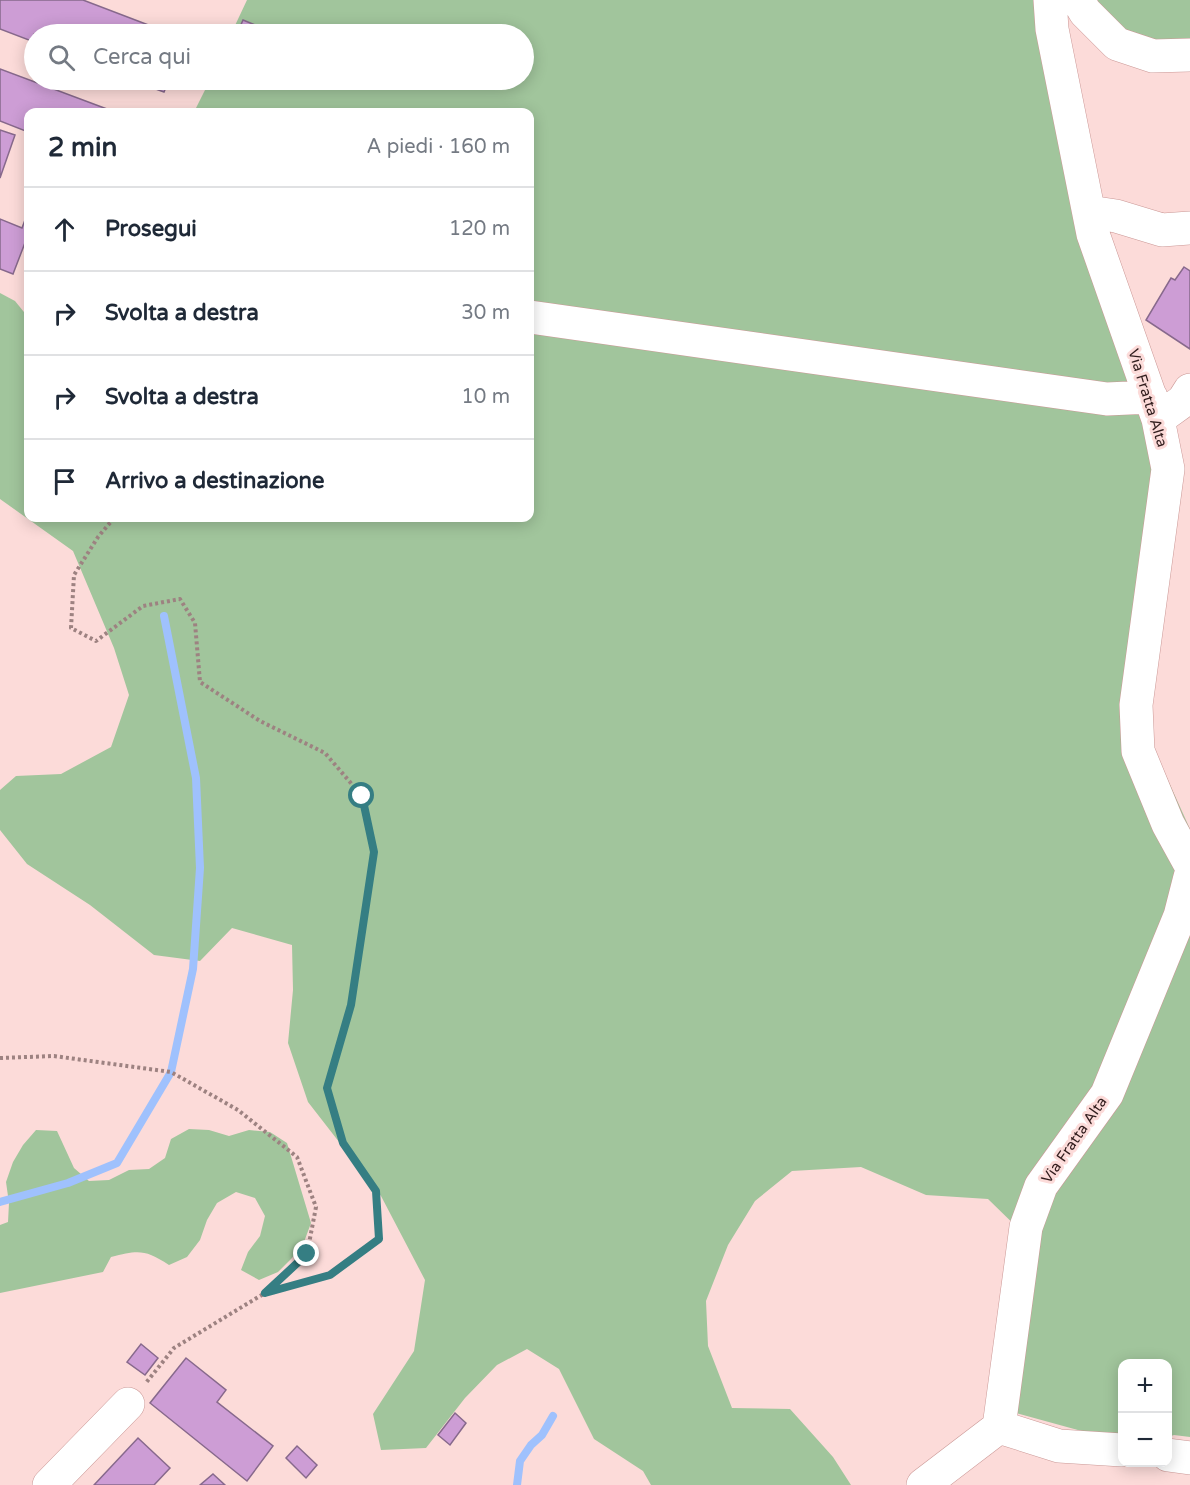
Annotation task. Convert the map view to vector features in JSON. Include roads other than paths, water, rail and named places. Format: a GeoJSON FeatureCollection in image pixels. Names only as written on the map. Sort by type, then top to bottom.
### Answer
{"type":"FeatureCollection","features":[{"type":"Feature","properties":{"kind":"street","name":"Via Fratta Alta"},"geometry":{"type":"LineString","coordinates":[[1050,0],[1052,29],[1093,234],[1154,408],[1168,469],[1136,705],[1138,751],[1168,824],[1190,864]]}},
{"type":"Feature","properties":{"kind":"street"},"geometry":{"type":"LineString","coordinates":[[1078,0],[1085,12],[1117,44],[1153,56],[1190,55]]}},
{"type":"Feature","properties":{"kind":"street"},"geometry":{"type":"LineString","coordinates":[[1089,212],[1116,216],[1162,230],[1190,228]]}},
{"type":"Feature","properties":{"kind":"street"},"geometry":{"type":"LineString","coordinates":[[534,318],[1107,399],[1154,408],[1183,400],[1190,390]]}},
{"type":"Feature","properties":{"kind":"street","name":"Via Fratta Alta"},"geometry":{"type":"LineString","coordinates":[[999,1426],[1026,1227],[1041,1186],[1107,1094],[1180,916],[1190,877]]}},
{"type":"Feature","properties":{"kind":"street"},"geometry":{"type":"LineString","coordinates":[[49,1485],[128,1404]]}},
{"type":"Feature","properties":{"kind":"street"},"geometry":{"type":"LineString","coordinates":[[923,1485],[999,1426],[1059,1446],[1118,1450]]}},
{"type":"Feature","properties":{"kind":"street"},"geometry":{"type":"LineString","coordinates":[[1172,1456],[1190,1458]]}},
{"type":"Feature","properties":{"kind":"waterway"},"geometry":{"type":"LineString","coordinates":[[0,1202],[68,1183],[117,1163],[171,1072],[193,969],[200,868],[196,778],[164,616]]}},
{"type":"Feature","properties":{"kind":"waterway"},"geometry":{"type":"LineString","coordinates":[[517,1485],[520,1461],[531,1445],[542,1435],[553,1416]]}}]}
